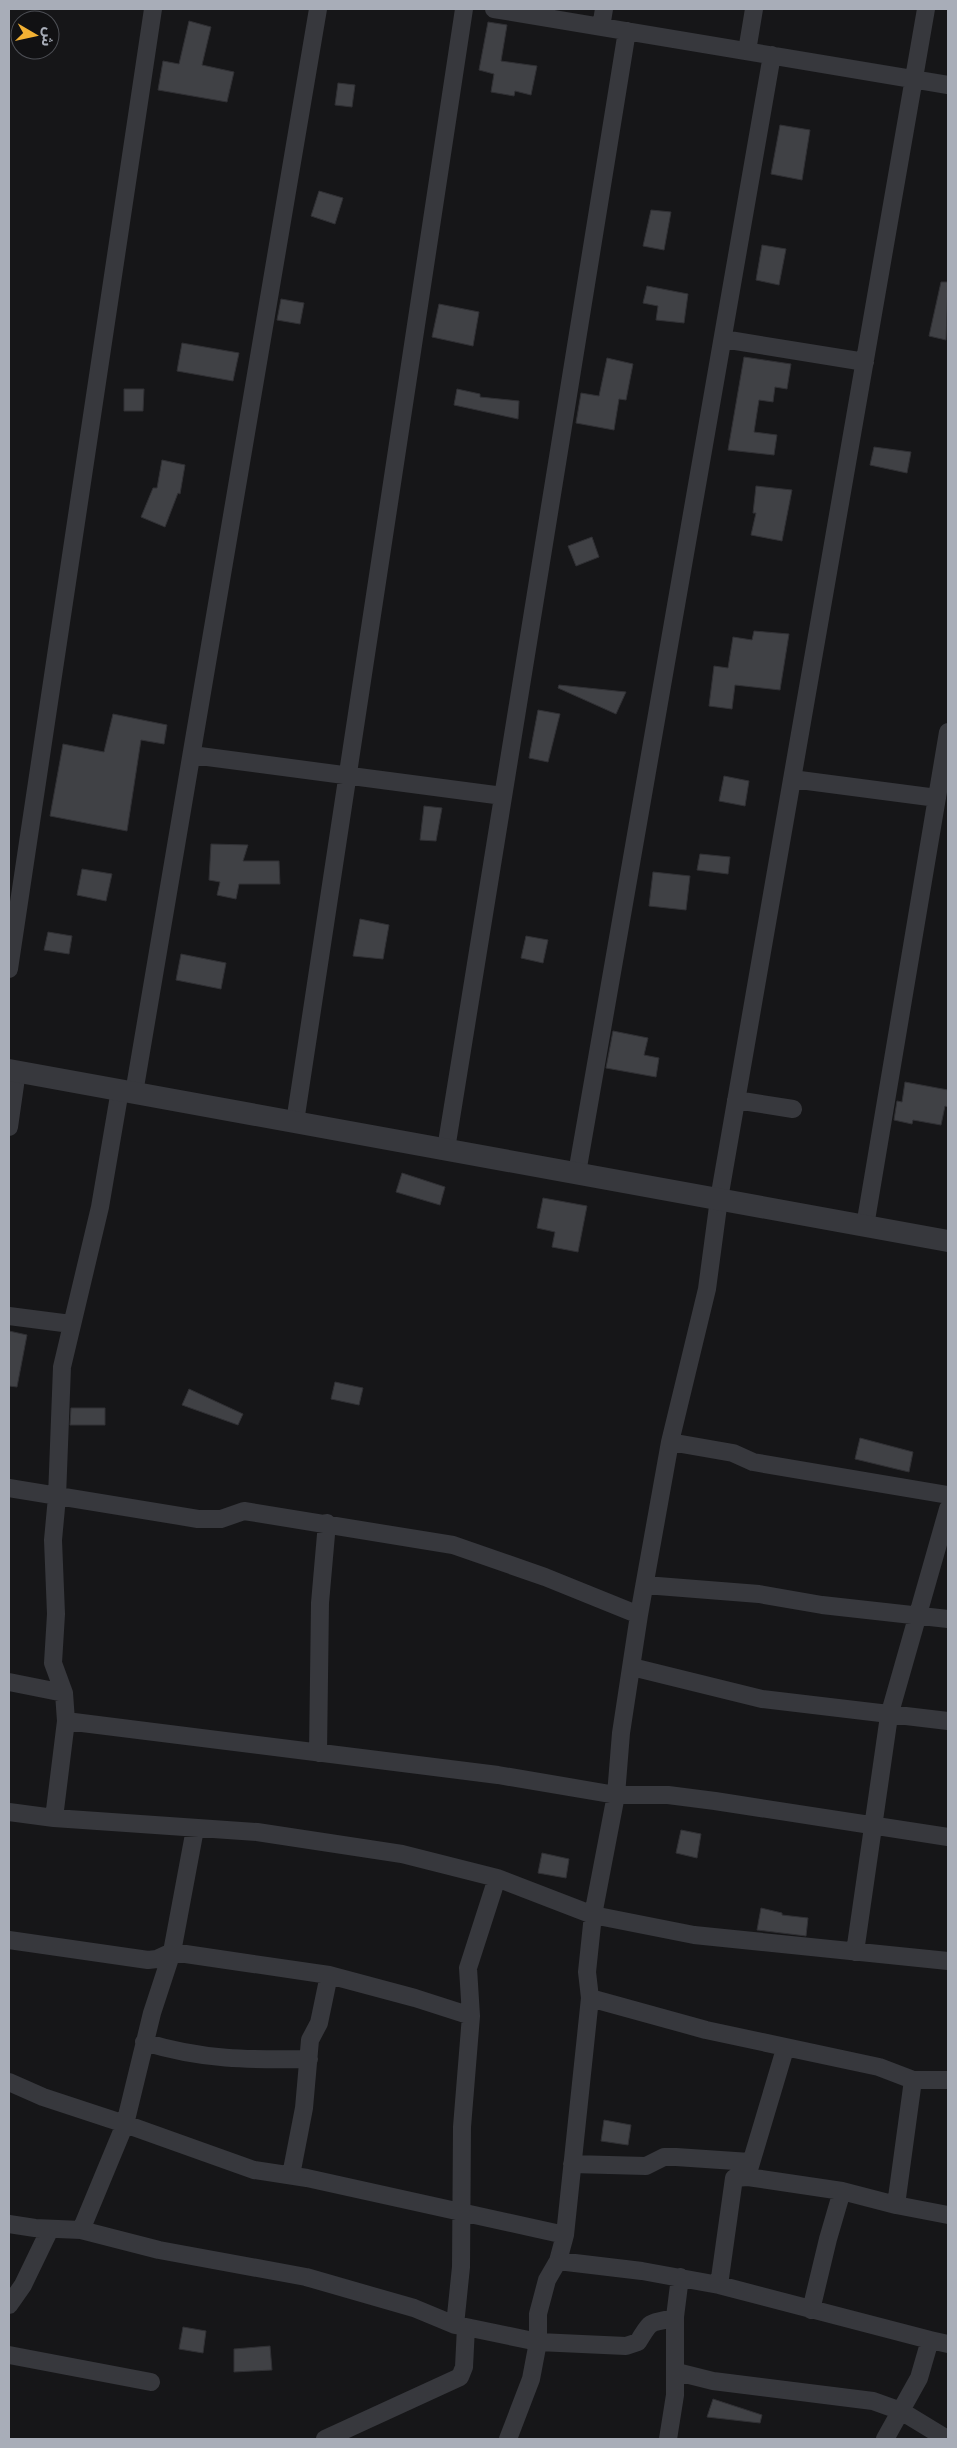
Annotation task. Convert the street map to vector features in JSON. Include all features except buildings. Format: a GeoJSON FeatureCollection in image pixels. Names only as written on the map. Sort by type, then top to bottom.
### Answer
{"type":"FeatureCollection","features":[{"type":"Feature","properties":{"kind":"street"},"geometry":{"type":"LineString","coordinates":[[9,969],[153,9]]}},
{"type":"Feature","properties":{"kind":"street"},"geometry":{"type":"LineString","coordinates":[[54,1818],[66,1721],[64,1693],[53,1663],[56,1614],[53,1540],[58,1497],[62,1367],[127,1092],[192,755],[318,9]]}},
{"type":"Feature","properties":{"kind":"street"},"geometry":{"type":"LineString","coordinates":[[295,1122],[464,9]]}},
{"type":"Feature","properties":{"kind":"street"},"geometry":{"type":"LineString","coordinates":[[494,9],[948,85]]}},
{"type":"Feature","properties":{"kind":"street"},"geometry":{"type":"LineString","coordinates":[[601,27],[604,9]]}},
{"type":"Feature","properties":{"kind":"street"},"geometry":{"type":"LineString","coordinates":[[747,51],[754,9]]}},
{"type":"Feature","properties":{"kind":"street"},"geometry":{"type":"LineString","coordinates":[[508,2439],[531,2379],[538,2342],[538,2314],[547,2280],[558,2261],[565,2235],[590,1998],[587,1972],[593,1915],[616,1795],[621,1733],[639,1615],[670,1442],[707,1289],[719,1199],[926,9]]}},
{"type":"Feature","properties":{"kind":"street"},"geometry":{"type":"LineString","coordinates":[[446,1149],[627,31]]}},
{"type":"Feature","properties":{"kind":"street"},"geometry":{"type":"LineString","coordinates":[[577,1173],[772,55]]}},
{"type":"Feature","properties":{"kind":"street"},"geometry":{"type":"LineString","coordinates":[[723,339],[865,362]]}},
{"type":"Feature","properties":{"kind":"street"},"geometry":{"type":"LineString","coordinates":[[865,1226],[948,732]]}},
{"type":"Feature","properties":{"kind":"street"},"geometry":{"type":"LineString","coordinates":[[192,755],[503,796]]}},
{"type":"Feature","properties":{"kind":"street"},"geometry":{"type":"LineString","coordinates":[[792,780],[937,798]]}},
{"type":"Feature","properties":{"kind":"street"},"geometry":{"type":"LineString","coordinates":[[9,1127],[13,1071],[948,1241]]}},
{"type":"Feature","properties":{"kind":"street"},"geometry":{"type":"LineString","coordinates":[[736,1100],[793,1109]]}},
{"type":"Feature","properties":{"kind":"street"},"geometry":{"type":"LineString","coordinates":[[9,1316],[72,1324]]}},
{"type":"Feature","properties":{"kind":"street"},"geometry":{"type":"LineString","coordinates":[[670,1442],[733,1454],[754,1462],[948,1495]]}},
{"type":"Feature","properties":{"kind":"street"},"geometry":{"type":"LineString","coordinates":[[9,1488],[58,1497],[123,1505],[198,1519],[220,1519],[244,1512],[327,1523],[462,1548],[545,1577],[639,1615]]}},
{"type":"Feature","properties":{"kind":"street"},"geometry":{"type":"LineString","coordinates":[[856,1952],[889,1716],[948,1509]]}},
{"type":"Feature","properties":{"kind":"street"},"geometry":{"type":"LineString","coordinates":[[318,1753],[320,1603],[327,1523]]}},
{"type":"Feature","properties":{"kind":"street"},"geometry":{"type":"LineString","coordinates":[[645,1585],[759,1594],[822,1605],[948,1619]]}},
{"type":"Feature","properties":{"kind":"street"},"geometry":{"type":"LineString","coordinates":[[632,1667],[762,1700],[889,1716],[948,1721]]}},
{"type":"Feature","properties":{"kind":"street"},"geometry":{"type":"LineString","coordinates":[[9,1682],[64,1693]]}},
{"type":"Feature","properties":{"kind":"street"},"geometry":{"type":"LineString","coordinates":[[66,1721],[498,1775],[616,1795],[668,1796],[696,1799],[948,1837]]}},
{"type":"Feature","properties":{"kind":"street"},"geometry":{"type":"LineString","coordinates":[[9,1812],[54,1818],[257,1832],[402,1854],[496,1878],[593,1915],[694,1936],[948,1961]]}},
{"type":"Feature","properties":{"kind":"street"},"geometry":{"type":"LineString","coordinates":[[81,2230],[125,2124],[144,2042],[172,1952],[195,1829]]}},
{"type":"Feature","properties":{"kind":"street"},"geometry":{"type":"LineString","coordinates":[[325,2439],[460,2377],[464,2367],[460,2326],[461,2213],[462,2128],[471,2016],[468,1968],[496,1878]]}},
{"type":"Feature","properties":{"kind":"street"},"geometry":{"type":"LineString","coordinates":[[9,1940],[148,1960],[157,1959],[172,1952],[329,1975],[471,2016]]}},
{"type":"Feature","properties":{"kind":"street"},"geometry":{"type":"LineString","coordinates":[[291,2175],[304,2108],[310,2040],[319,2023],[329,1975]]}},
{"type":"Feature","properties":{"kind":"street"},"geometry":{"type":"LineString","coordinates":[[590,1998],[689,2026],[785,2049],[879,2067],[913,2080],[948,2080]]}},
{"type":"Feature","properties":{"kind":"street"},"geometry":{"type":"LineString","coordinates":[[144,2042],[207,2057],[309,2060]]}},
{"type":"Feature","properties":{"kind":"street"},"geometry":{"type":"LineString","coordinates":[[719,2285],[734,2178],[749,2170],[785,2049]]}},
{"type":"Feature","properties":{"kind":"street"},"geometry":{"type":"LineString","coordinates":[[896,2205],[913,2080]]}},
{"type":"Feature","properties":{"kind":"street"},"geometry":{"type":"LineString","coordinates":[[9,2082],[43,2096],[254,2170],[291,2175],[565,2235]]}},
{"type":"Feature","properties":{"kind":"street"},"geometry":{"type":"LineString","coordinates":[[572,2164],[646,2166],[664,2157],[676,2157],[749,2170],[896,2205],[948,2215]]}},
{"type":"Feature","properties":{"kind":"street"},"geometry":{"type":"LineString","coordinates":[[811,2310],[842,2191]]}},
{"type":"Feature","properties":{"kind":"street"},"geometry":{"type":"LineString","coordinates":[[9,2224],[50,2229],[81,2230],[159,2250],[306,2278],[414,2308],[460,2326],[538,2342],[634,2344],[646,2326],[652,2322],[676,2316]]}},
{"type":"Feature","properties":{"kind":"street"},"geometry":{"type":"LineString","coordinates":[[9,2305],[24,2285],[50,2229]]}},
{"type":"Feature","properties":{"kind":"street"},"geometry":{"type":"LineString","coordinates":[[558,2261],[598,2264],[719,2285],[948,2344]]}},
{"type":"Feature","properties":{"kind":"street"},"geometry":{"type":"LineString","coordinates":[[668,2439],[677,2372],[676,2316],[680,2277]]}},
{"type":"Feature","properties":{"kind":"street"},"geometry":{"type":"LineString","coordinates":[[885,2439],[919,2378],[930,2340]]}},
{"type":"Feature","properties":{"kind":"street"},"geometry":{"type":"LineString","coordinates":[[9,2355],[151,2382]]}},
{"type":"Feature","properties":{"kind":"street"},"geometry":{"type":"LineString","coordinates":[[677,2372],[713,2380],[873,2401],[901,2411],[947,2439]]}}]}
